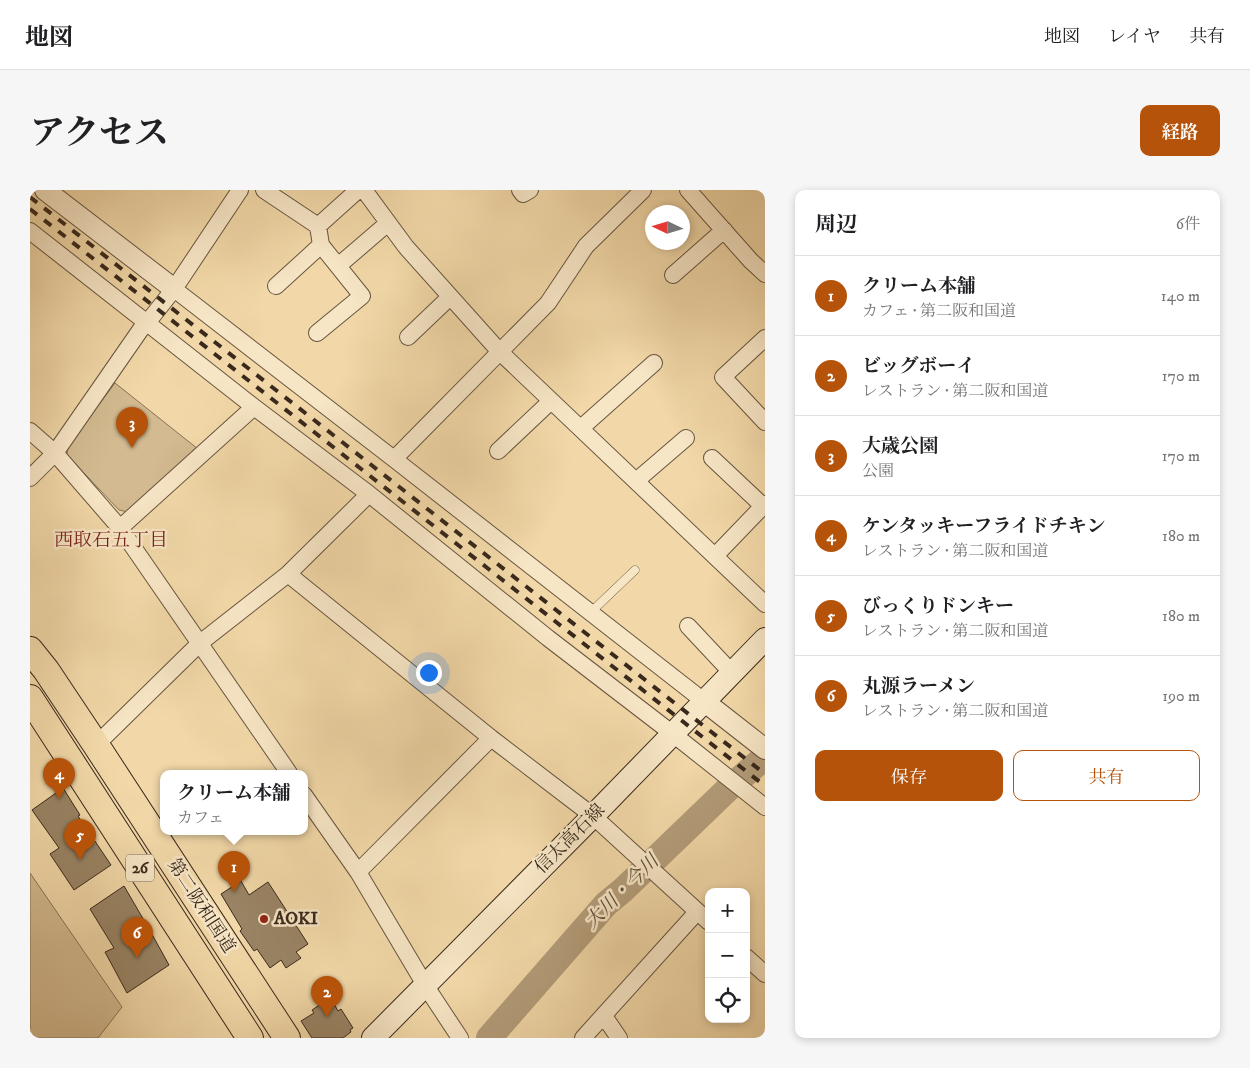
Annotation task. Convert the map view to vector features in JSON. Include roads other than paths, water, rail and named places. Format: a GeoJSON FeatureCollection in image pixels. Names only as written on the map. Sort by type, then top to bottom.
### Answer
{"type":"FeatureCollection","features":[{"type":"Feature","properties":{"kind":"highway","name":"第二阪和国道"},"geometry":{"type":"LineString","coordinates":[[30,650],[46,670],[96,744],[287,1038]]}},
{"type":"Feature","properties":{"kind":"highway","name":"第二阪和国道"},"geometry":{"type":"LineString","coordinates":[[30,698],[250,1038]]}},
{"type":"Feature","properties":{"kind":"main road","name":"信太高石線"},"geometry":{"type":"LineString","coordinates":[[373,1038],[765,639]]}},
{"type":"Feature","properties":{"kind":"street"},"geometry":{"type":"LineString","coordinates":[[30,478],[55,452],[141,329],[174,289],[240,190]]}},
{"type":"Feature","properties":{"kind":"street"},"geometry":{"type":"LineString","coordinates":[[264,190],[318,226],[321,245],[362,296],[317,333]]}},
{"type":"Feature","properties":{"kind":"street"},"geometry":{"type":"LineString","coordinates":[[318,226],[358,190]]}},
{"type":"Feature","properties":{"kind":"street"},"geometry":{"type":"LineString","coordinates":[[364,190],[406,247],[500,352],[765,604]]}},
{"type":"Feature","properties":{"kind":"street"},"geometry":{"type":"LineString","coordinates":[[520,190],[523,194],[530,190]]}},
{"type":"Feature","properties":{"kind":"street"},"geometry":{"type":"LineString","coordinates":[[394,459],[548,303],[586,246],[643,190]]}},
{"type":"Feature","properties":{"kind":"street"},"geometry":{"type":"LineString","coordinates":[[688,190],[765,274]]}},
{"type":"Feature","properties":{"kind":"street"},"geometry":{"type":"LineString","coordinates":[[51,192],[764,747]]}},
{"type":"Feature","properties":{"kind":"street"},"geometry":{"type":"LineString","coordinates":[[338,266],[388,223]]}},
{"type":"Feature","properties":{"kind":"street"},"geometry":{"type":"LineString","coordinates":[[673,276],[724,230]]}},
{"type":"Feature","properties":{"kind":"street"},"geometry":{"type":"LineString","coordinates":[[30,231],[254,407],[369,494],[765,808]]}},
{"type":"Feature","properties":{"kind":"street"},"geometry":{"type":"LineString","coordinates":[[276,286],[321,245]]}},
{"type":"Feature","properties":{"kind":"street"},"geometry":{"type":"LineString","coordinates":[[408,337],[450,296]]}},
{"type":"Feature","properties":{"kind":"street"},"geometry":{"type":"LineString","coordinates":[[764,419],[723,377],[765,338]]}},
{"type":"Feature","properties":{"kind":"street"},"geometry":{"type":"LineString","coordinates":[[581,428],[654,363]]}},
{"type":"Feature","properties":{"kind":"street"},"geometry":{"type":"LineString","coordinates":[[498,451],[551,401]]}},
{"type":"Feature","properties":{"kind":"street"},"geometry":{"type":"LineString","coordinates":[[120,528],[254,407]]}},
{"type":"Feature","properties":{"kind":"street"},"geometry":{"type":"LineString","coordinates":[[30,431],[55,452],[120,528],[287,770]]}},
{"type":"Feature","properties":{"kind":"street"},"geometry":{"type":"LineString","coordinates":[[636,481],[686,438]]}},
{"type":"Feature","properties":{"kind":"street"},"geometry":{"type":"LineString","coordinates":[[712,458],[764,505],[715,556]]}},
{"type":"Feature","properties":{"kind":"street"},"geometry":{"type":"LineString","coordinates":[[96,744],[200,643],[288,574],[369,494]]}},
{"type":"Feature","properties":{"kind":"street"},"geometry":{"type":"LineString","coordinates":[[288,574],[491,738],[593,816],[703,917],[583,1038]]}},
{"type":"Feature","properties":{"kind":"street"},"geometry":{"type":"LineString","coordinates":[[688,626],[732,673]]}},
{"type":"Feature","properties":{"kind":"street"},"geometry":{"type":"LineString","coordinates":[[358,872],[491,738]]}},
{"type":"Feature","properties":{"kind":"street"},"geometry":{"type":"LineString","coordinates":[[308,800],[358,872],[425,985],[460,1038]]}},
{"type":"Feature","properties":{"kind":"street"},"geometry":{"type":"LineString","coordinates":[[750,961],[765,974]]}},
{"type":"Feature","properties":{"kind":"street"},"geometry":{"type":"LineString","coordinates":[[604,1016],[619,1038]]}},
{"type":"Feature","properties":{"kind":"lane"},"geometry":{"type":"LineString","coordinates":[[590,613],[635,570]]}},
{"type":"Feature","properties":{"kind":"waterway","name":"大川・今川"},"geometry":{"type":"LineString","coordinates":[[489,1038],[606,904],[729,788],[765,757]]}},
{"type":"Feature","properties":{"kind":"railway"},"geometry":{"type":"LineString","coordinates":[[30,197],[765,774]]}},
{"type":"Feature","properties":{"kind":"railway"},"geometry":{"type":"LineString","coordinates":[[30,209],[765,786]]}},
{"type":"Feature","properties":{"kind":"place","name":"大歳公園"},"geometry":{"type":"Point","coordinates":[132,448]}},
{"type":"Feature","properties":{"kind":"place","name":"ケンタッキーフライドチキン"},"geometry":{"type":"Point","coordinates":[59,799]}},
{"type":"Feature","properties":{"kind":"place","name":"びっくりドンキー"},"geometry":{"type":"Point","coordinates":[80,860]}},
{"type":"Feature","properties":{"kind":"place","name":"クリーム本舗"},"geometry":{"type":"Point","coordinates":[234,892]}},
{"type":"Feature","properties":{"kind":"place","name":"AOKI"},"geometry":{"type":"Point","coordinates":[264,919]}},
{"type":"Feature","properties":{"kind":"place","name":"丸源ラーメン"},"geometry":{"type":"Point","coordinates":[137,958]}},
{"type":"Feature","properties":{"kind":"place","name":"ビッグボーイ"},"geometry":{"type":"Point","coordinates":[327,1017]}},
{"type":"Feature","properties":{"kind":"district","name":"西取石五丁目"},"geometry":{"type":"Point","coordinates":[111,540]}}]}
